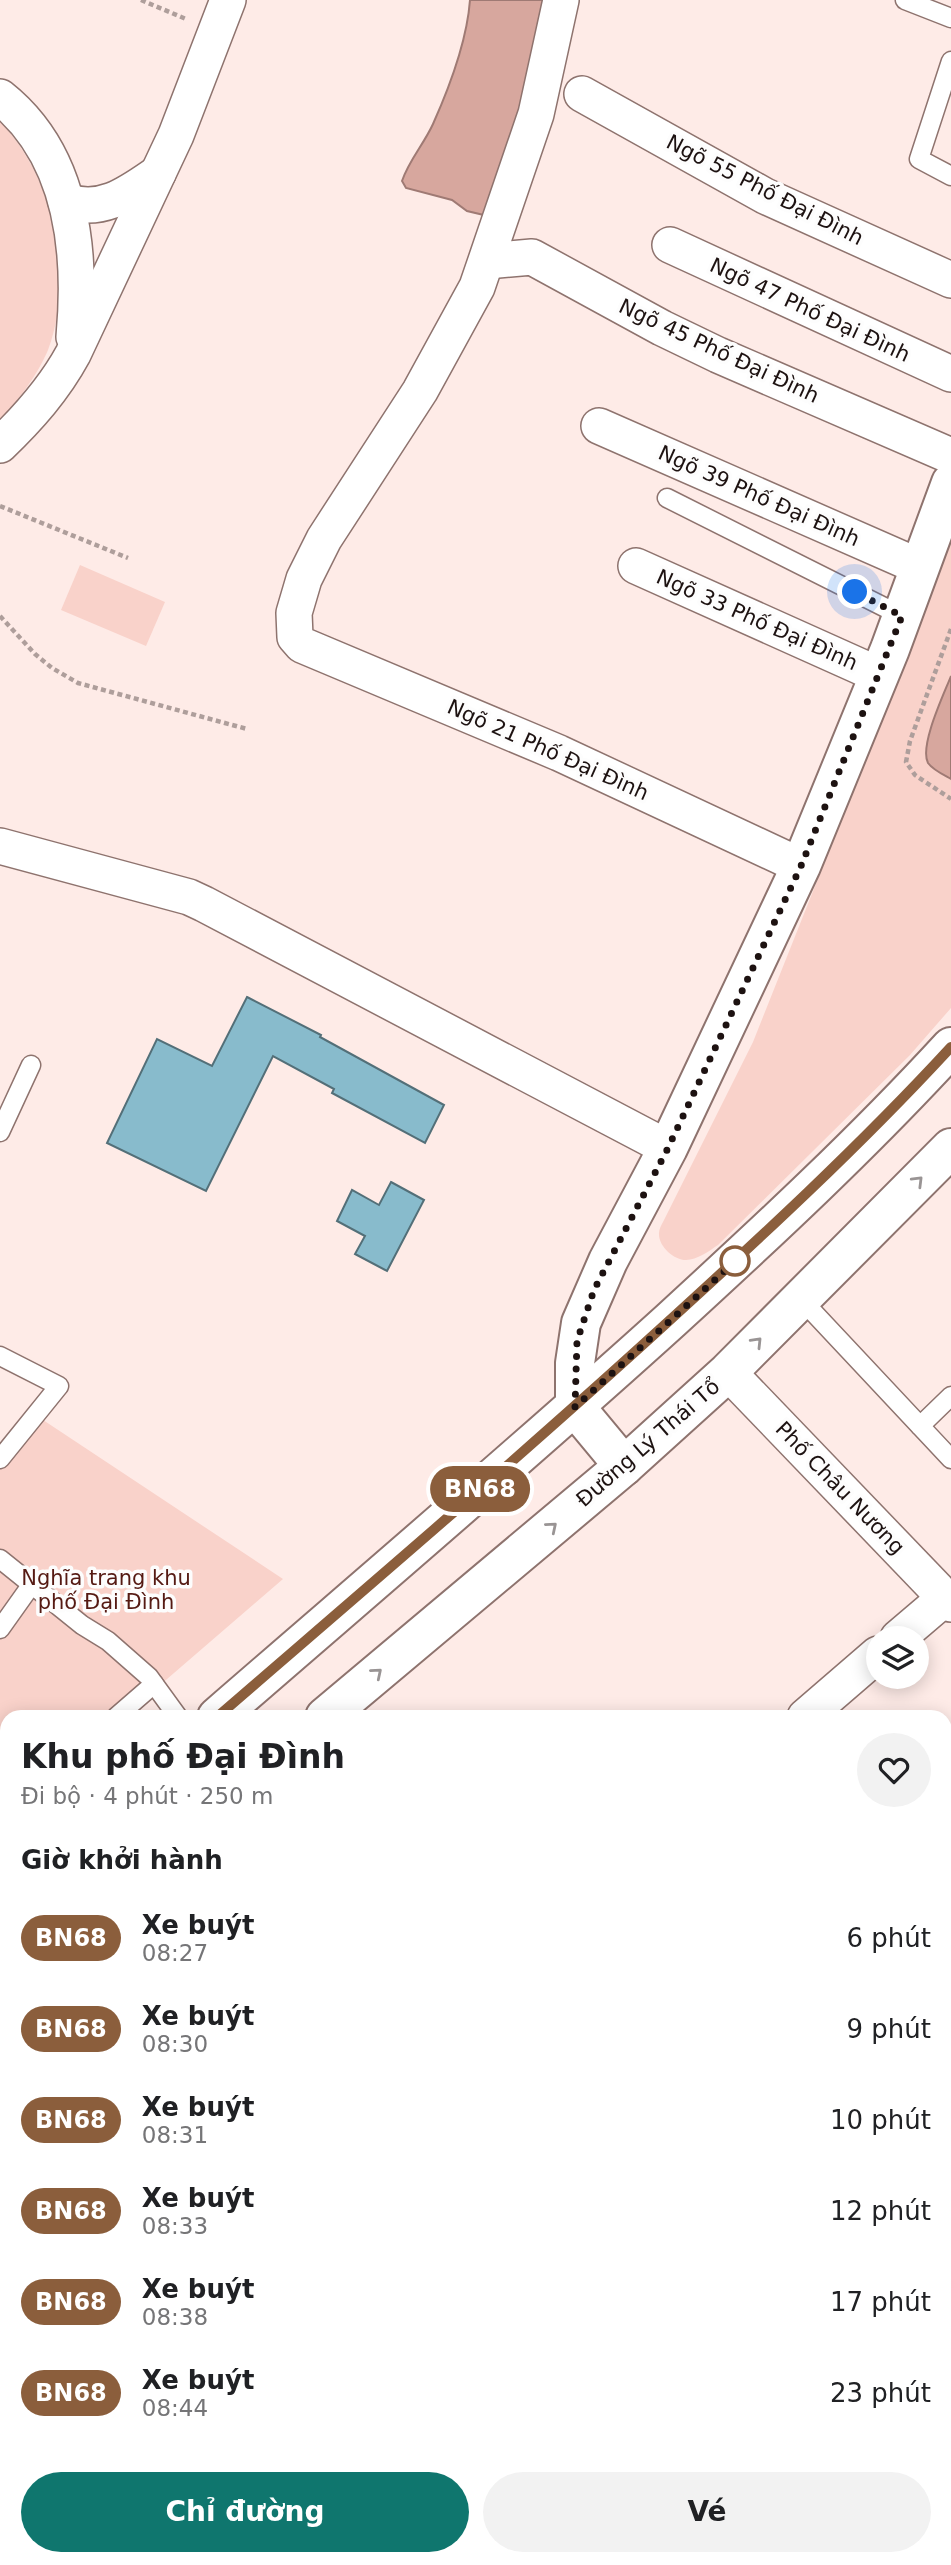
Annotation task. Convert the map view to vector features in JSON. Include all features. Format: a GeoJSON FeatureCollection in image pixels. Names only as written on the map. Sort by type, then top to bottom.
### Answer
{"type":"FeatureCollection","features":[{"type":"Feature","properties":{"kind":"main road"},"geometry":{"type":"LineString","coordinates":[[624,1466],[575,1407],[575,1363],[582,1323],[608,1261],[668,1148],[801,866],[879,675],[951,483]]}},
{"type":"Feature","properties":{"kind":"main road"},"geometry":{"type":"LineString","coordinates":[[225,1710],[575,1407],[760,1239],[892,1111],[951,1047]]}},
{"type":"Feature","properties":{"kind":"main road","name":"Đường Lý Thái Tổ"},"geometry":{"type":"LineString","coordinates":[[333,1710],[624,1466],[728,1372],[951,1148]]}},
{"type":"Feature","properties":{"kind":"street"},"geometry":{"type":"LineString","coordinates":[[487,261],[536,114],[561,0]]}},
{"type":"Feature","properties":{"kind":"street"},"geometry":{"type":"LineString","coordinates":[[0,445],[44,398],[73,354],[176,135],[222,16]]}},
{"type":"Feature","properties":{"kind":"street","name":"Ngõ 55 Phố Đại Đình"},"geometry":{"type":"LineString","coordinates":[[582,94],[765,195],[951,280]]}},
{"type":"Feature","properties":{"kind":"street"},"geometry":{"type":"LineString","coordinates":[[0,97],[26,120],[45,147],[66,201],[75,252],[77,302],[73,354]]}},
{"type":"Feature","properties":{"kind":"street"},"geometry":{"type":"LineString","coordinates":[[66,201],[93,206],[111,202],[128,194],[158,173]]}},
{"type":"Feature","properties":{"kind":"street","name":"Ngõ 47 Phố Đại Đình"},"geometry":{"type":"LineString","coordinates":[[670,245],[951,374]]}},
{"type":"Feature","properties":{"kind":"street","name":"Ngõ 45 Phố Đại Đình"},"geometry":{"type":"LineString","coordinates":[[487,261],[532,257],[662,328],[718,355],[951,456]]}},
{"type":"Feature","properties":{"kind":"street","name":"Ngõ 21 Phố Đại Đình"},"geometry":{"type":"LineString","coordinates":[[487,261],[477,287],[420,391],[324,538],[304,579],[294,613],[295,637],[302,645],[559,753],[801,866]]}},
{"type":"Feature","properties":{"kind":"street","name":"Ngõ 39 Phố Đại Đình"},"geometry":{"type":"LineString","coordinates":[[599,426],[920,567]]}},
{"type":"Feature","properties":{"kind":"street","name":"Ngõ 33 Phố Đại Đình"},"geometry":{"type":"LineString","coordinates":[[636,566],[879,675]]}},
{"type":"Feature","properties":{"kind":"street"},"geometry":{"type":"LineString","coordinates":[[0,846],[189,897],[668,1148]]}},
{"type":"Feature","properties":{"kind":"street","name":"Phố Châu Nương"},"geometry":{"type":"LineString","coordinates":[[728,1372],[948,1601]]}},
{"type":"Feature","properties":{"kind":"street"},"geometry":{"type":"LineString","coordinates":[[914,1626],[948,1601]]}},
{"type":"Feature","properties":{"kind":"street"},"geometry":{"type":"LineString","coordinates":[[813,1710],[866,1664]]}},
{"type":"Feature","properties":{"kind":"lane"},"geometry":{"type":"LineString","coordinates":[[905,0],[951,18]]}},
{"type":"Feature","properties":{"kind":"lane"},"geometry":{"type":"LineString","coordinates":[[951,61],[919,159],[951,176]]}},
{"type":"Feature","properties":{"kind":"lane"},"geometry":{"type":"LineString","coordinates":[[667,498],[902,616]]}},
{"type":"Feature","properties":{"kind":"lane"},"geometry":{"type":"LineString","coordinates":[[0,1132],[31,1065]]}},
{"type":"Feature","properties":{"kind":"lane"},"geometry":{"type":"LineString","coordinates":[[800,1298],[951,1459]]}},
{"type":"Feature","properties":{"kind":"lane"},"geometry":{"type":"LineString","coordinates":[[0,1356],[59,1386],[0,1459]]}},
{"type":"Feature","properties":{"kind":"lane"},"geometry":{"type":"LineString","coordinates":[[920,1426],[951,1396]]}},
{"type":"Feature","properties":{"kind":"lane"},"geometry":{"type":"LineString","coordinates":[[0,1559],[82,1625],[108,1641],[154,1684],[173,1710]]}},
{"type":"Feature","properties":{"kind":"lane"},"geometry":{"type":"LineString","coordinates":[[0,1629],[32,1584]]}},
{"type":"Feature","properties":{"kind":"lane"},"geometry":{"type":"LineString","coordinates":[[125,1710],[154,1684]]}},
{"type":"Feature","properties":{"kind":"path"},"geometry":{"type":"LineString","coordinates":[[141,0],[222,16]]}},
{"type":"Feature","properties":{"kind":"path"},"geometry":{"type":"LineString","coordinates":[[0,506],[128,558]]}},
{"type":"Feature","properties":{"kind":"path"},"geometry":{"type":"LineString","coordinates":[[0,616],[35,654],[52,668],[78,683],[247,729]]}},
{"type":"Feature","properties":{"kind":"path"},"geometry":{"type":"LineString","coordinates":[[951,628],[910,741],[906,762],[915,775],[951,799]]}},
{"type":"Feature","properties":{"kind":"green space"},"geometry":{"type":"Polygon","coordinates":[[[0,121],[19,144],[46,199],[55,229],[60,290],[56,321],[44,359],[27,387],[0,420],[0,121]]]}},
{"type":"Feature","properties":{"kind":"green space"},"geometry":{"type":"Polygon","coordinates":[[[951,535],[951,1008],[910,1055],[718,1245],[694,1258],[677,1258],[661,1243],[660,1229],[753,1042],[911,645],[951,535]]]}},
{"type":"Feature","properties":{"kind":"green space"},"geometry":{"type":"Polygon","coordinates":[[[80,565],[165,602],[146,646],[61,610],[80,565]]]}},
{"type":"Feature","properties":{"kind":"green space","name":"Nghĩa trang khu phố Đại Đình"},"geometry":{"type":"Polygon","coordinates":[[[31,1412],[283,1579],[131,1710],[0,1710],[0,1443],[31,1412]]]}},
{"type":"Feature","properties":{"kind":"shaded area"},"geometry":{"type":"Polygon","coordinates":[[[470,0],[579,0],[532,157],[505,220],[467,211],[452,200],[406,188],[402,181],[433,124],[451,79],[465,31],[470,0]]]}},
{"type":"Feature","properties":{"kind":"shaded area"},"geometry":{"type":"Polygon","coordinates":[[[951,676],[951,779],[930,766],[926,755],[929,733],[951,676]]]}},
{"type":"Feature","properties":{"kind":"building"},"geometry":{"type":"Polygon","coordinates":[[[247,997],[321,1035],[320,1037],[444,1105],[425,1143],[332,1093],[334,1089],[273,1056],[206,1191],[107,1143],[157,1039],[212,1066],[247,997]]]}},
{"type":"Feature","properties":{"kind":"building"},"geometry":{"type":"Polygon","coordinates":[[[391,1182],[424,1200],[387,1271],[355,1254],[365,1236],[337,1221],[352,1190],[379,1205],[391,1182]]]}},
{"type":"Feature","properties":{"kind":"bus line","name":"BN68"},"geometry":{"type":"LineString","coordinates":[[225,1710],[575,1407],[760,1239],[892,1111],[951,1047]]}},
{"type":"Feature","properties":{"kind":"route"},"geometry":{"type":"LineString","coordinates":[[735,1261],[739,1258],[575,1407],[577,1341],[594,1290],[668,1148],[801,866],[902,616],[855,592]]}}]}
